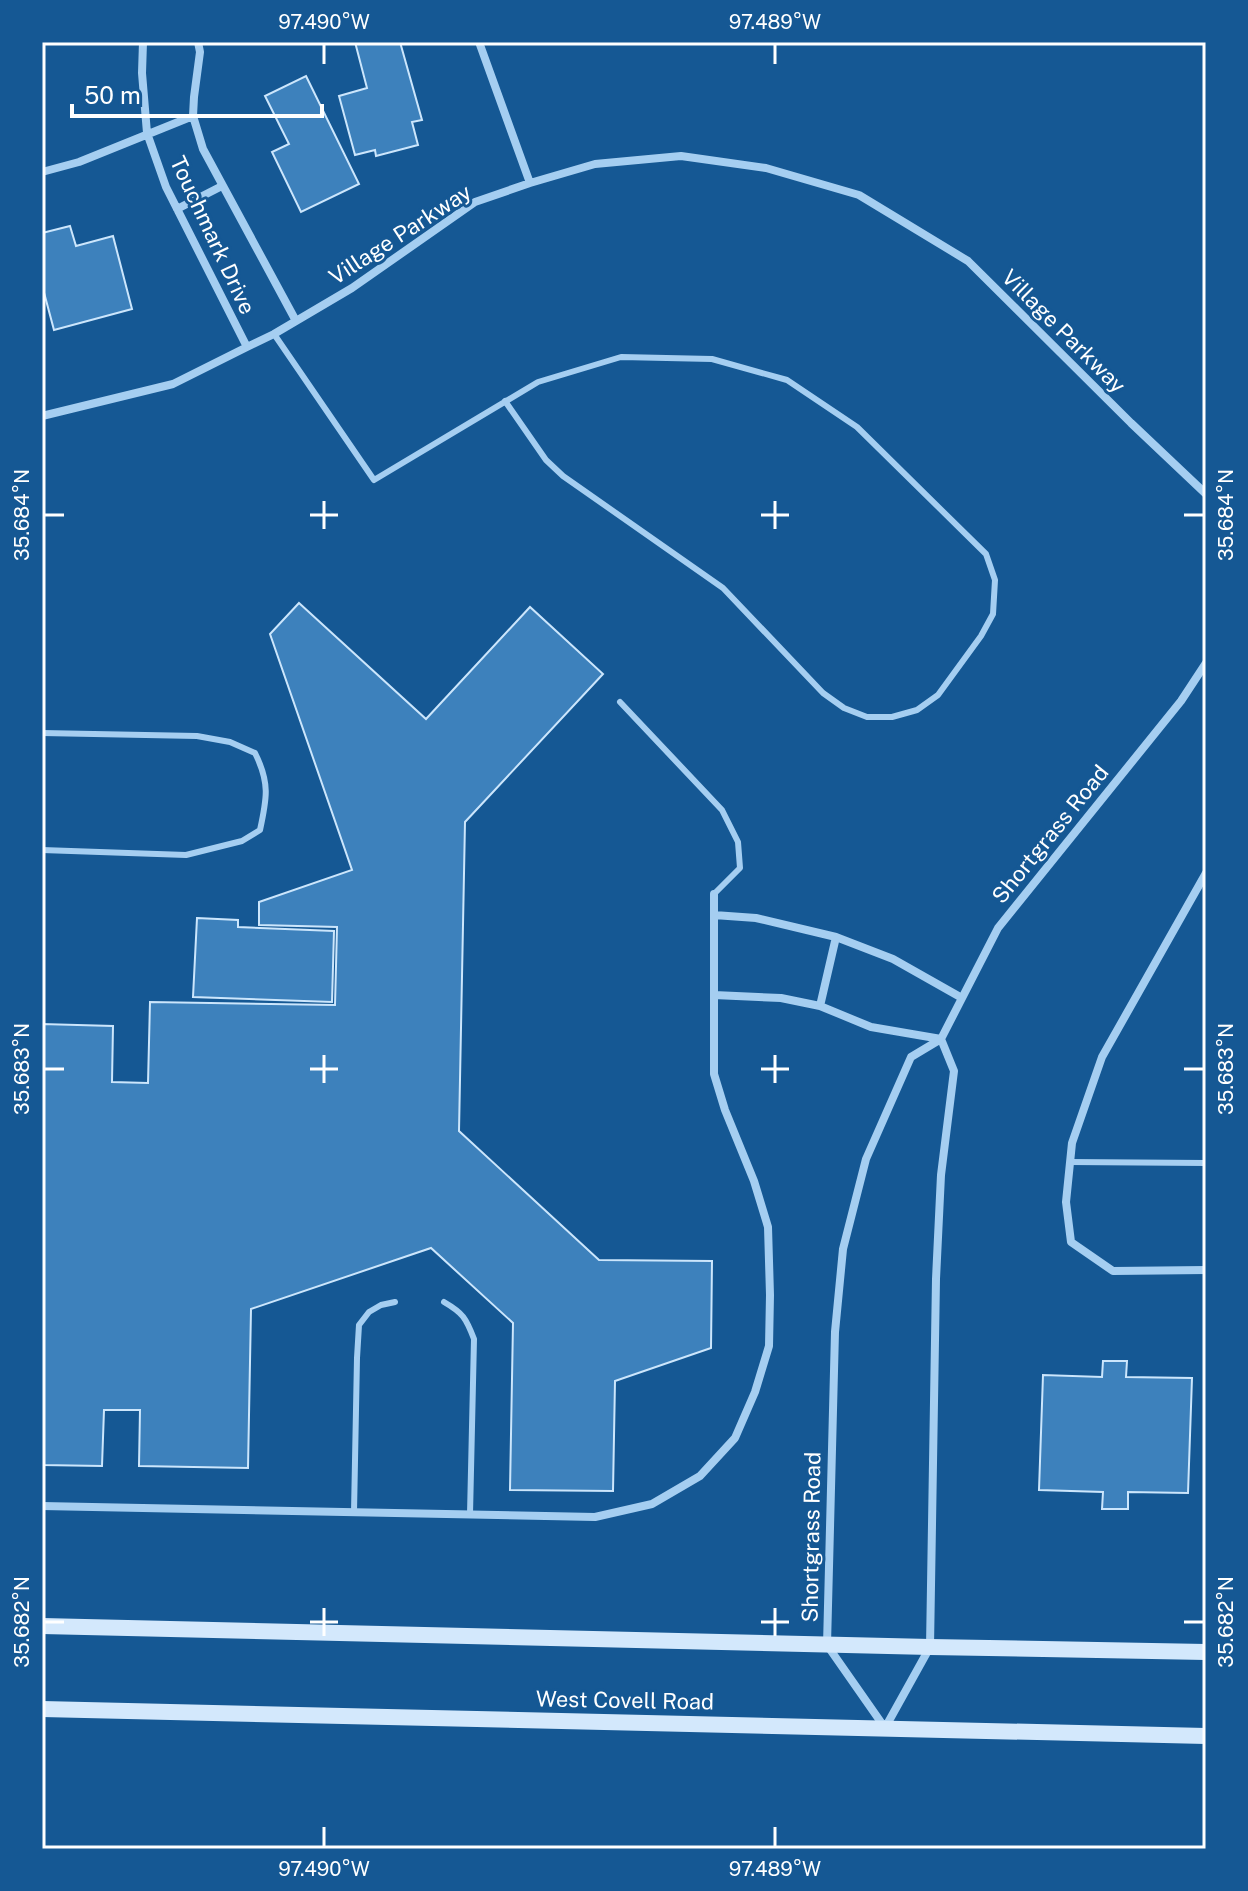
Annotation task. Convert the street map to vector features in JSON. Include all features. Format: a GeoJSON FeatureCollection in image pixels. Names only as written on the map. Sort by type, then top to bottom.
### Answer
{"type":"FeatureCollection","features":[{"type":"Feature","properties":{"kind":"street","name":"Touchmark Drive"},"geometry":{"type":"LineString","coordinates":[[143,42],[147,133],[166,187],[247,347]]}},
{"type":"Feature","properties":{"kind":"street","name":"Touchmark Drive"},"geometry":{"type":"LineString","coordinates":[[198,42],[200,52],[193,116],[203,149],[296,321]]}},
{"type":"Feature","properties":{"kind":"street"},"geometry":{"type":"LineString","coordinates":[[479,42],[530,183]]}},
{"type":"Feature","properties":{"kind":"street"},"geometry":{"type":"LineString","coordinates":[[42,172],[79,162],[193,116]]}},
{"type":"Feature","properties":{"kind":"street","name":"Village Parkway"},"geometry":{"type":"LineString","coordinates":[[42,416],[173,384],[274,334],[352,288],[475,202],[595,164],[681,156],[766,168],[859,195],[968,261],[1206,494]]}},
{"type":"Feature","properties":{"kind":"street"},"geometry":{"type":"LineString","coordinates":[[177,209],[222,186]]}},
{"type":"Feature","properties":{"kind":"street","name":"Shortgrass Road"},"geometry":{"type":"LineString","coordinates":[[885,1728],[827,1645],[834,1347],[843,1249],[866,1159],[911,1057],[941,1039],[998,928],[1181,701],[1206,663]]}},
{"type":"Feature","properties":{"kind":"street"},"geometry":{"type":"LineString","coordinates":[[1206,873],[1102,1057],[1072,1143],[1066,1202],[1071,1242],[1113,1271],[1206,1270]]}},
{"type":"Feature","properties":{"kind":"street"},"geometry":{"type":"LineString","coordinates":[[42,1506],[595,1517],[652,1504],[700,1476],[735,1438],[755,1392],[769,1346],[768,1227],[714,1074],[714,894]]}},
{"type":"Feature","properties":{"kind":"street"},"geometry":{"type":"LineString","coordinates":[[714,915],[756,918],[836,937],[893,959],[962,998]]}},
{"type":"Feature","properties":{"kind":"street"},"geometry":{"type":"LineString","coordinates":[[820,1006],[836,937]]}},
{"type":"Feature","properties":{"kind":"street"},"geometry":{"type":"LineString","coordinates":[[714,995],[781,998],[820,1006],[871,1027],[941,1039],[954,1071],[941,1175],[936,1279],[930,1647],[885,1728]]}},
{"type":"Feature","properties":{"kind":"street"},"geometry":{"type":"LineString","coordinates":[[42,1626],[1206,1652]]}},
{"type":"Feature","properties":{"kind":"street","name":"West Covell Road"},"geometry":{"type":"LineString","coordinates":[[42,1709],[1206,1736]]}},
{"type":"Feature","properties":{"kind":"lane"},"geometry":{"type":"LineString","coordinates":[[274,334],[374,480],[505,401],[538,382],[621,357],[712,359],[787,380],[857,427],[986,554],[995,580],[993,614],[981,636],[938,695],[917,710],[892,717],[867,717],[844,708],[823,693],[723,588],[563,476],[546,460],[505,401]]}},
{"type":"Feature","properties":{"kind":"lane"},"geometry":{"type":"LineString","coordinates":[[620,702],[722,810],[738,842],[740,868],[714,894]]}},
{"type":"Feature","properties":{"kind":"lane"},"geometry":{"type":"LineString","coordinates":[[42,733],[197,736],[230,742],[255,753],[265,773],[266,804],[260,830],[242,841],[186,855],[42,850]]}},
{"type":"Feature","properties":{"kind":"lane"},"geometry":{"type":"LineString","coordinates":[[1070,1162],[1206,1163]]}},
{"type":"Feature","properties":{"kind":"lane"},"geometry":{"type":"LineString","coordinates":[[354,1512],[359,1325],[369,1312],[395,1302]]}},
{"type":"Feature","properties":{"kind":"lane"},"geometry":{"type":"LineString","coordinates":[[444,1302],[467,1320],[474,1339],[470,1514]]}},
{"type":"Feature","properties":{"kind":"building"},"geometry":{"type":"Polygon","coordinates":[[[355,42],[400,42],[422,120],[412,122],[418,145],[376,156],[375,150],[355,155],[339,96],[367,88],[355,42]]]}},
{"type":"Feature","properties":{"kind":"building"},"geometry":{"type":"Polygon","coordinates":[[[306,76],[359,184],[301,212],[272,152],[289,144],[265,96],[306,76]]]}},
{"type":"Feature","properties":{"kind":"building"},"geometry":{"type":"Polygon","coordinates":[[[70,226],[76,246],[113,236],[132,309],[54,330],[42,285],[42,233],[70,226]]]}},
{"type":"Feature","properties":{"kind":"building"},"geometry":{"type":"Polygon","coordinates":[[[299,603],[426,719],[530,607],[603,674],[465,822],[459,1131],[599,1260],[712,1261],[711,1348],[615,1381],[613,1491],[510,1490],[513,1323],[431,1248],[251,1309],[248,1468],[139,1466],[140,1410],[104,1410],[102,1466],[42,1465],[42,1024],[113,1026],[112,1082],[148,1083],[150,1002],[335,1005],[337,927],[259,925],[259,902],[352,870],[270,634],[299,603]]]}},
{"type":"Feature","properties":{"kind":"building"},"geometry":{"type":"Polygon","coordinates":[[[197,918],[238,920],[238,927],[334,931],[332,1002],[193,997],[197,918]]]}},
{"type":"Feature","properties":{"kind":"building"},"geometry":{"type":"Polygon","coordinates":[[[1103,1361],[1127,1361],[1126,1377],[1192,1378],[1188,1493],[1128,1492],[1128,1509],[1102,1509],[1103,1492],[1039,1490],[1043,1375],[1102,1377],[1103,1361]]]}}]}
